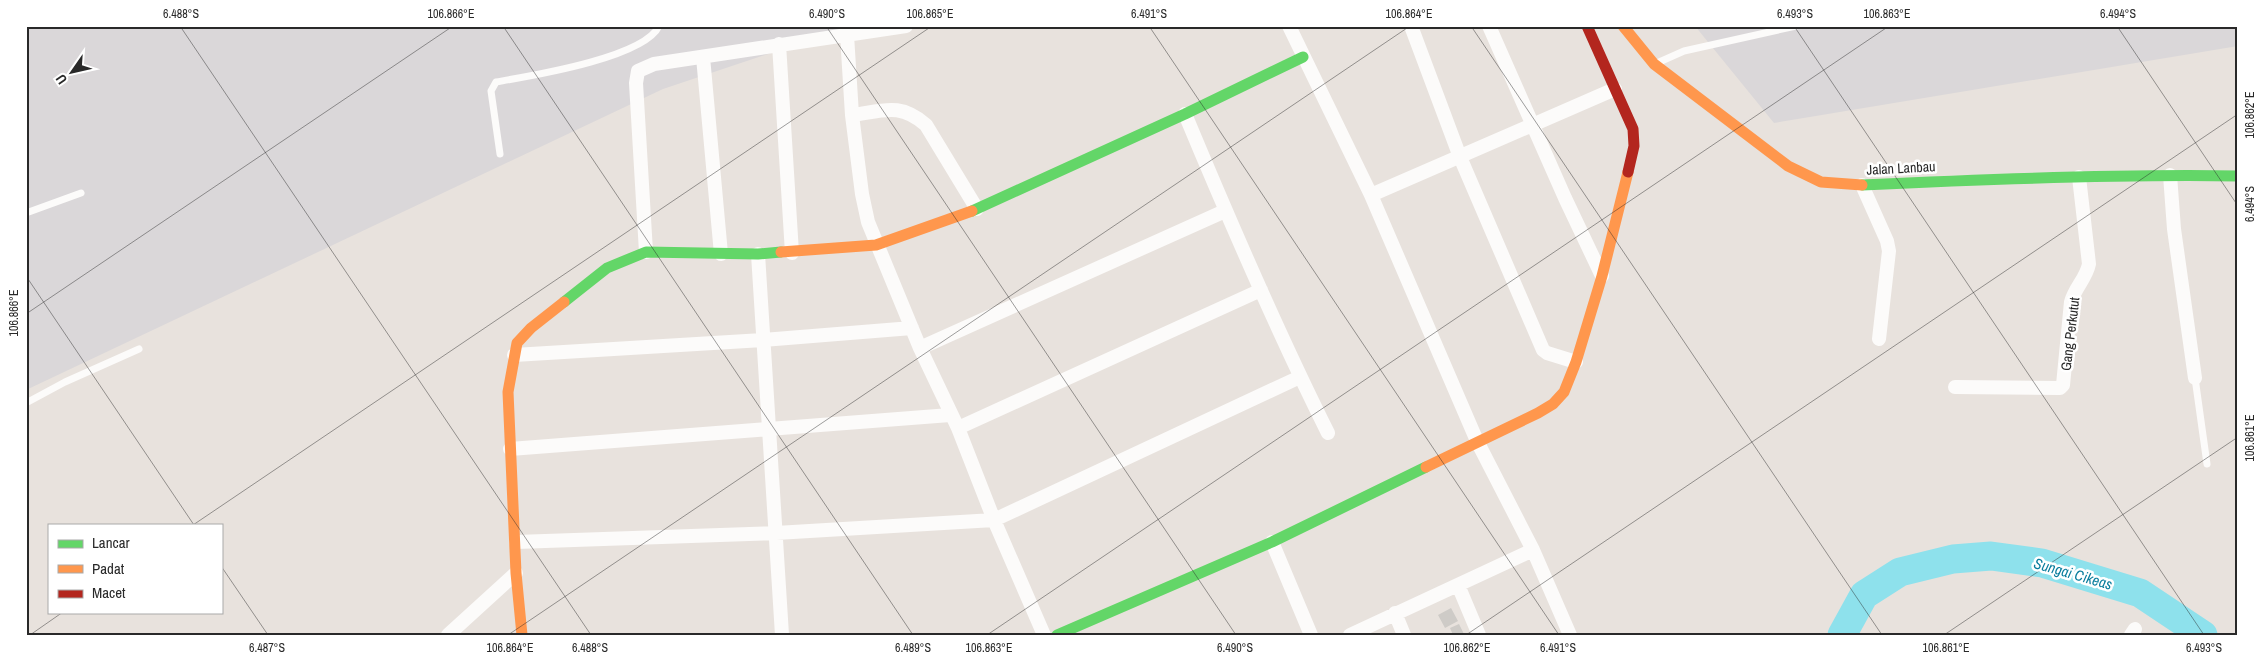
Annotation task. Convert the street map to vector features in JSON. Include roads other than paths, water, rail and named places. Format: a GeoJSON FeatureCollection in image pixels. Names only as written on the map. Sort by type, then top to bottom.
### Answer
{"type":"FeatureCollection","features":[{"type":"Feature","properties":{"kind":"street"},"geometry":{"type":"LineString","coordinates":[[646,252],[638,71],[654,64],[906,26]]}},
{"type":"Feature","properties":{"kind":"street"},"geometry":{"type":"LineString","coordinates":[[1289,26],[1371,195],[1477,441],[1533,550],[1570,635]]}},
{"type":"Feature","properties":{"kind":"street"},"geometry":{"type":"LineString","coordinates":[[1411,26],[1460,157],[1543,350],[1547,354],[1576,362]]}},
{"type":"Feature","properties":{"kind":"street"},"geometry":{"type":"LineString","coordinates":[[1489,26],[1602,276]]}},
{"type":"Feature","properties":{"kind":"street"},"geometry":{"type":"LineString","coordinates":[[1057,635],[1272,542],[1553,404],[1564,392],[1576,362],[1602,276],[1634,146],[1633,129],[1627,112],[1588,26]]}},
{"type":"Feature","properties":{"kind":"street","name":"Jalan Lanbau"},"geometry":{"type":"LineString","coordinates":[[1623,26],[1654,64],[1788,166],[1820,182],[1862,185],[2079,177],[2238,176]]}},
{"type":"Feature","properties":{"kind":"street"},"geometry":{"type":"LineString","coordinates":[[847,35],[852,115],[862,194],[868,222],[920,348],[950,415],[958,428],[994,520],[1044,635]]}},
{"type":"Feature","properties":{"kind":"street"},"geometry":{"type":"LineString","coordinates":[[779,44],[792,253]]}},
{"type":"Feature","properties":{"kind":"street"},"geometry":{"type":"LineString","coordinates":[[703,57],[721,254]]}},
{"type":"Feature","properties":{"kind":"street"},"geometry":{"type":"LineString","coordinates":[[522,635],[516,573],[508,392],[514,355],[517,343],[531,328],[607,268],[620,260],[646,252],[792,253],[876,245],[977,208],[1185,114],[1303,57]]}},
{"type":"Feature","properties":{"kind":"street"},"geometry":{"type":"LineString","coordinates":[[1371,195],[1615,89]]}},
{"type":"Feature","properties":{"kind":"street"},"geometry":{"type":"LineString","coordinates":[[852,115],[889,110],[907,111],[916,116],[926,125],[977,208]]}},
{"type":"Feature","properties":{"kind":"street"},"geometry":{"type":"LineString","coordinates":[[1185,114],[1225,211],[1300,377],[1328,434]]}},
{"type":"Feature","properties":{"kind":"street"},"geometry":{"type":"LineString","coordinates":[[2170,175],[2174,229],[2195,378]]}},
{"type":"Feature","properties":{"kind":"street","name":"Gang Perkutut"},"geometry":{"type":"LineString","coordinates":[[1955,388],[2060,388],[2063,385],[2071,302],[2075,290],[2087,275],[2089,264],[2079,177]]}},
{"type":"Feature","properties":{"kind":"street"},"geometry":{"type":"LineString","coordinates":[[1862,185],[1887,241],[1889,251],[1879,339]]}},
{"type":"Feature","properties":{"kind":"street"},"geometry":{"type":"LineString","coordinates":[[920,348],[1225,211]]}},
{"type":"Feature","properties":{"kind":"street"},"geometry":{"type":"LineString","coordinates":[[758,254],[782,635]]}},
{"type":"Feature","properties":{"kind":"street"},"geometry":{"type":"LineString","coordinates":[[958,428],[1261,290]]}},
{"type":"Feature","properties":{"kind":"street"},"geometry":{"type":"LineString","coordinates":[[514,355],[763,340],[912,328]]}},
{"type":"Feature","properties":{"kind":"street"},"geometry":{"type":"LineString","coordinates":[[516,542],[776,533],[994,520],[1300,377]]}},
{"type":"Feature","properties":{"kind":"street"},"geometry":{"type":"LineString","coordinates":[[510,449],[950,415]]}},
{"type":"Feature","properties":{"kind":"street"},"geometry":{"type":"LineString","coordinates":[[1272,542],[1311,635]]}},
{"type":"Feature","properties":{"kind":"street"},"geometry":{"type":"LineString","coordinates":[[1350,635],[1533,550]]}},
{"type":"Feature","properties":{"kind":"street"},"geometry":{"type":"LineString","coordinates":[[448,635],[516,573]]}},
{"type":"Feature","properties":{"kind":"street"},"geometry":{"type":"LineString","coordinates":[[1458,585],[1479,635]]}},
{"type":"Feature","properties":{"kind":"street"},"geometry":{"type":"LineString","coordinates":[[1395,613],[1404,635]]}},
{"type":"Feature","properties":{"kind":"lane"},"geometry":{"type":"LineString","coordinates":[[500,154],[491,91],[496,82],[587,64],[649,38],[659,26]]}},
{"type":"Feature","properties":{"kind":"lane"},"geometry":{"type":"LineString","coordinates":[[1654,64],[1684,51],[1796,26]]}},
{"type":"Feature","properties":{"kind":"lane"},"geometry":{"type":"LineString","coordinates":[[26,213],[81,193]]}},
{"type":"Feature","properties":{"kind":"lane"},"geometry":{"type":"LineString","coordinates":[[26,404],[65,382],[139,349]]}},
{"type":"Feature","properties":{"kind":"lane"},"geometry":{"type":"LineString","coordinates":[[2195,378],[2207,464]]}},
{"type":"Feature","properties":{"kind":"waterway","name":"Sungai Cikeas"},"geometry":{"type":"LineString","coordinates":[[1842,635],[1864,595],[1900,572],[1953,559],[1991,556],[2042,563],[2140,593],[2203,635]]}}]}
